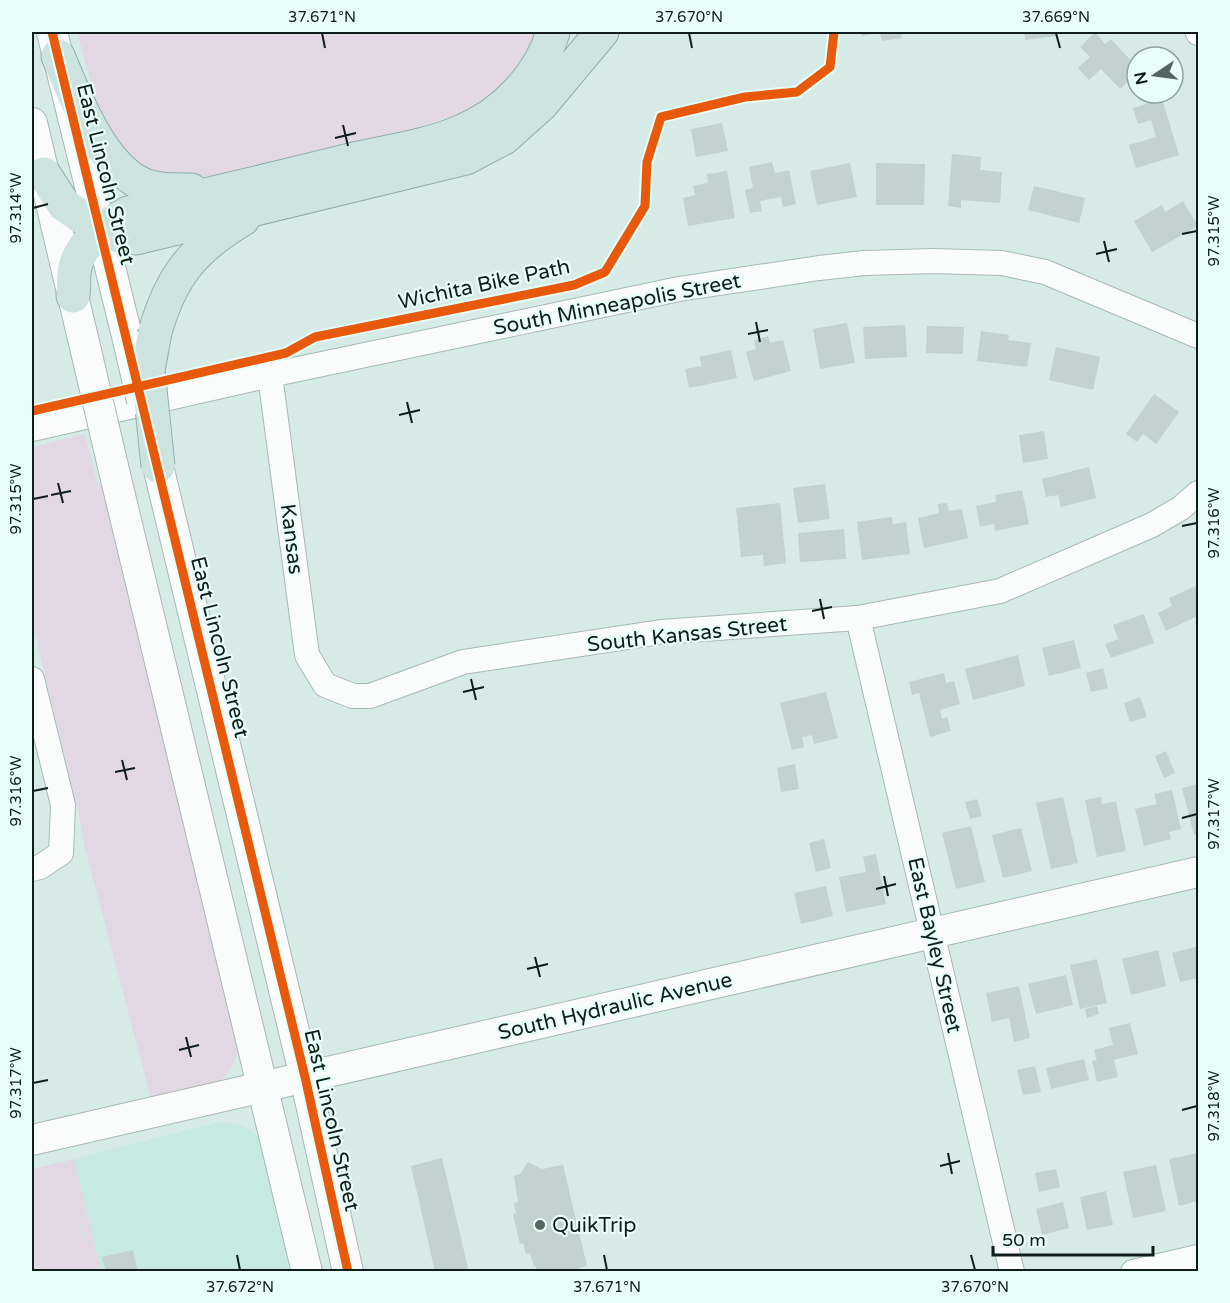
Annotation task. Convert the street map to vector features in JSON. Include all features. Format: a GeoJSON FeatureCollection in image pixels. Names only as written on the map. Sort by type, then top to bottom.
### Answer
{"type":"FeatureCollection","features":[{"type":"Feature","properties":{"kind":"highway"},"geometry":{"type":"LineString","coordinates":[[73,296],[75,267],[86,246],[101,229],[128,213],[461,132],[510,100],[525,84],[548,48],[553,32]]}},
{"type":"Feature","properties":{"kind":"highway"},"geometry":{"type":"LineString","coordinates":[[44,174],[64,205],[101,229],[118,236],[136,238],[466,158],[504,138],[541,105],[602,32]]}},
{"type":"Feature","properties":{"kind":"highway"},"geometry":{"type":"LineString","coordinates":[[55,44],[75,96],[110,157],[136,181],[166,190],[232,189]]}},
{"type":"Feature","properties":{"kind":"highway"},"geometry":{"type":"LineString","coordinates":[[158,466],[148,370],[142,338],[183,268],[203,246],[262,207]]}},
{"type":"Feature","properties":{"kind":"street","name":"East Lincoln Street"},"geometry":{"type":"LineString","coordinates":[[55,44],[101,229],[142,338]]}},
{"type":"Feature","properties":{"kind":"street"},"geometry":{"type":"LineString","coordinates":[[32,123],[307,1272]]}},
{"type":"Feature","properties":{"kind":"street","name":"South Minneapolis Street"},"geometry":{"type":"LineString","coordinates":[[32,429],[270,375],[679,289],[864,263],[933,261],[1002,263],[1045,272],[1198,336]]}},
{"type":"Feature","properties":{"kind":"street","name":"Kansas"},"geometry":{"type":"LineString","coordinates":[[270,375],[307,656],[325,685],[337,690]]}},
{"type":"Feature","properties":{"kind":"street","name":"East Lincoln Street"},"geometry":{"type":"LineString","coordinates":[[158,466],[305,1077],[348,1272]]}},
{"type":"Feature","properties":{"kind":"street","name":"South Kansas Street"},"geometry":{"type":"LineString","coordinates":[[337,690],[353,696],[370,696],[463,662],[661,632],[858,618],[1000,591],[1152,525],[1181,508],[1198,493]]}},
{"type":"Feature","properties":{"kind":"street","name":"East Bayley Street"},"geometry":{"type":"LineString","coordinates":[[858,618],[1012,1272]]}},
{"type":"Feature","properties":{"kind":"street"},"geometry":{"type":"LineString","coordinates":[[32,679],[36,718],[63,805],[61,852],[40,867],[32,869]]}},
{"type":"Feature","properties":{"kind":"street","name":"South Hydraulic Avenue"},"geometry":{"type":"LineString","coordinates":[[32,1140],[1198,872]]}},
{"type":"Feature","properties":{"kind":"street"},"geometry":{"type":"LineString","coordinates":[[1133,1272],[1198,1257]]}},
{"type":"Feature","properties":{"kind":"shaded area"},"geometry":{"type":"Polygon","coordinates":[[[77,32],[536,32],[518,66],[495,91],[462,113],[380,139],[181,184],[129,165],[101,121],[77,32]]]}},
{"type":"Feature","properties":{"kind":"shaded area"},"geometry":{"type":"Polygon","coordinates":[[[85,434],[97,482],[104,489],[240,1039],[236,1057],[220,1080],[197,1091],[151,1099],[84,844],[32,622],[32,447],[85,434]]]}},
{"type":"Feature","properties":{"kind":"shaded area"},"geometry":{"type":"Polygon","coordinates":[[[219,1122],[237,1124],[251,1130],[262,1141],[295,1271],[101,1271],[74,1159],[219,1122]]]}},
{"type":"Feature","properties":{"kind":"shaded area"},"geometry":{"type":"Polygon","coordinates":[[[74,1159],[101,1271],[32,1271],[32,1169],[74,1159]]]}},
{"type":"Feature","properties":{"kind":"building"},"geometry":{"type":"Polygon","coordinates":[[[861,32],[879,32],[879,33],[862,36],[861,32]]]}},
{"type":"Feature","properties":{"kind":"building"},"geometry":{"type":"Polygon","coordinates":[[[880,32],[901,32],[902,38],[882,41],[880,32]]]}},
{"type":"Feature","properties":{"kind":"building"},"geometry":{"type":"Polygon","coordinates":[[[1024,32],[1056,32],[1057,36],[1025,40],[1024,32]]]}},
{"type":"Feature","properties":{"kind":"building"},"geometry":{"type":"Polygon","coordinates":[[[1095,32],[1105,44],[1111,39],[1125,54],[1125,84],[1120,89],[1101,69],[1089,80],[1078,68],[1090,57],[1080,47],[1095,32]]]}},
{"type":"Feature","properties":{"kind":"building"},"geometry":{"type":"Polygon","coordinates":[[[1143,105],[1164,105],[1179,155],[1136,168],[1129,145],[1156,137],[1151,120],[1138,124],[1133,108],[1143,105]]]}},
{"type":"Feature","properties":{"kind":"building"},"geometry":{"type":"Polygon","coordinates":[[[722,123],[728,151],[696,157],[691,129],[722,123]]]}},
{"type":"Feature","properties":{"kind":"building"},"geometry":{"type":"Polygon","coordinates":[[[952,154],[981,157],[980,170],[1002,172],[1000,203],[961,200],[961,208],[948,206],[952,154]]]}},
{"type":"Feature","properties":{"kind":"building"},"geometry":{"type":"Polygon","coordinates":[[[772,162],[775,173],[789,170],[796,204],[783,207],[781,197],[760,201],[762,211],[750,213],[745,190],[753,188],[749,167],[772,162]]]}},
{"type":"Feature","properties":{"kind":"building"},"geometry":{"type":"Polygon","coordinates":[[[850,163],[857,197],[817,205],[810,171],[850,163]]]}},
{"type":"Feature","properties":{"kind":"building"},"geometry":{"type":"Polygon","coordinates":[[[876,163],[925,164],[924,205],[876,205],[876,163]]]}},
{"type":"Feature","properties":{"kind":"building"},"geometry":{"type":"Polygon","coordinates":[[[727,171],[735,218],[688,226],[683,198],[695,195],[693,186],[708,183],[707,174],[727,171]]]}},
{"type":"Feature","properties":{"kind":"building"},"geometry":{"type":"Polygon","coordinates":[[[1034,186],[1085,198],[1079,223],[1028,210],[1034,186]]]}},
{"type":"Feature","properties":{"kind":"building"},"geometry":{"type":"Polygon","coordinates":[[[1183,201],[1198,226],[1152,252],[1134,221],[1162,205],[1165,212],[1183,201]]]}},
{"type":"Feature","properties":{"kind":"building"},"geometry":{"type":"Polygon","coordinates":[[[847,323],[855,363],[820,369],[813,329],[847,323]]]}},
{"type":"Feature","properties":{"kind":"building"},"geometry":{"type":"Polygon","coordinates":[[[905,325],[907,357],[865,359],[863,327],[905,325]]]}},
{"type":"Feature","properties":{"kind":"building"},"geometry":{"type":"Polygon","coordinates":[[[927,326],[964,327],[963,354],[926,353],[927,326]]]}},
{"type":"Feature","properties":{"kind":"building"},"geometry":{"type":"Polygon","coordinates":[[[981,331],[1009,335],[1008,340],[1031,343],[1027,367],[977,361],[981,331]]]}},
{"type":"Feature","properties":{"kind":"building"},"geometry":{"type":"Polygon","coordinates":[[[768,336],[770,343],[783,340],[791,371],[754,381],[746,352],[756,349],[754,340],[768,336]]]}},
{"type":"Feature","properties":{"kind":"building"},"geometry":{"type":"Polygon","coordinates":[[[1056,347],[1100,357],[1093,390],[1049,380],[1056,347]]]}},
{"type":"Feature","properties":{"kind":"building"},"geometry":{"type":"Polygon","coordinates":[[[731,350],[737,378],[689,388],[685,369],[702,366],[699,357],[731,350]]]}},
{"type":"Feature","properties":{"kind":"building"},"geometry":{"type":"Polygon","coordinates":[[[1154,394],[1179,412],[1156,444],[1143,434],[1137,442],[1126,434],[1154,394]]]}},
{"type":"Feature","properties":{"kind":"building"},"geometry":{"type":"Polygon","coordinates":[[[1044,431],[1048,459],[1023,463],[1019,435],[1044,431]]]}},
{"type":"Feature","properties":{"kind":"building"},"geometry":{"type":"Polygon","coordinates":[[[1089,467],[1096,498],[1061,507],[1058,495],[1046,497],[1042,479],[1089,467]]]}},
{"type":"Feature","properties":{"kind":"building"},"geometry":{"type":"Polygon","coordinates":[[[825,484],[830,519],[798,523],[793,488],[825,484]]]}},
{"type":"Feature","properties":{"kind":"building"},"geometry":{"type":"Polygon","coordinates":[[[1022,490],[1029,524],[995,531],[994,524],[980,527],[976,506],[996,502],[995,495],[1022,490]]]}},
{"type":"Feature","properties":{"kind":"building"},"geometry":{"type":"Polygon","coordinates":[[[780,503],[786,563],[764,566],[763,555],[741,557],[736,508],[780,503]]]}},
{"type":"Feature","properties":{"kind":"building"},"geometry":{"type":"Polygon","coordinates":[[[947,503],[949,511],[962,509],[968,538],[924,548],[918,518],[939,513],[938,504],[947,503]]]}},
{"type":"Feature","properties":{"kind":"building"},"geometry":{"type":"Polygon","coordinates":[[[892,517],[893,524],[906,522],[910,554],[862,560],[857,522],[892,517]]]}},
{"type":"Feature","properties":{"kind":"building"},"geometry":{"type":"Polygon","coordinates":[[[844,529],[846,559],[800,562],[798,533],[844,529]]]}},
{"type":"Feature","properties":{"kind":"building"},"geometry":{"type":"Polygon","coordinates":[[[1198,585],[1198,616],[1166,631],[1158,613],[1172,606],[1169,598],[1198,585]]]}},
{"type":"Feature","properties":{"kind":"building"},"geometry":{"type":"Polygon","coordinates":[[[1144,614],[1154,643],[1111,658],[1105,644],[1118,639],[1113,625],[1144,614]]]}},
{"type":"Feature","properties":{"kind":"building"},"geometry":{"type":"Polygon","coordinates":[[[1074,640],[1081,668],[1049,676],[1042,648],[1074,640]]]}},
{"type":"Feature","properties":{"kind":"building"},"geometry":{"type":"Polygon","coordinates":[[[1018,655],[1025,686],[973,700],[965,669],[1018,655]]]}},
{"type":"Feature","properties":{"kind":"building"},"geometry":{"type":"Polygon","coordinates":[[[1103,668],[1108,688],[1091,692],[1086,673],[1103,668]]]}},
{"type":"Feature","properties":{"kind":"building"},"geometry":{"type":"Polygon","coordinates":[[[944,673],[946,683],[954,681],[960,704],[940,710],[942,719],[947,717],[951,731],[930,737],[919,693],[912,695],[909,682],[944,673]]]}},
{"type":"Feature","properties":{"kind":"building"},"geometry":{"type":"Polygon","coordinates":[[[826,692],[838,738],[814,744],[812,735],[802,737],[804,747],[792,750],[780,703],[826,692]]]}},
{"type":"Feature","properties":{"kind":"building"},"geometry":{"type":"Polygon","coordinates":[[[1140,697],[1147,717],[1130,722],[1124,703],[1140,697]]]}},
{"type":"Feature","properties":{"kind":"building"},"geometry":{"type":"Polygon","coordinates":[[[1166,751],[1175,773],[1164,778],[1155,756],[1166,751]]]}},
{"type":"Feature","properties":{"kind":"building"},"geometry":{"type":"Polygon","coordinates":[[[795,764],[799,789],[781,792],[777,768],[795,764]]]}},
{"type":"Feature","properties":{"kind":"building"},"geometry":{"type":"Polygon","coordinates":[[[1198,784],[1198,834],[1194,835],[1182,788],[1198,784]]]}},
{"type":"Feature","properties":{"kind":"building"},"geometry":{"type":"Polygon","coordinates":[[[1172,790],[1181,829],[1169,832],[1171,839],[1144,846],[1135,809],[1157,804],[1154,794],[1172,790]]]}},
{"type":"Feature","properties":{"kind":"building"},"geometry":{"type":"Polygon","coordinates":[[[1063,797],[1078,863],[1051,869],[1036,803],[1063,797]]]}},
{"type":"Feature","properties":{"kind":"building"},"geometry":{"type":"Polygon","coordinates":[[[1101,797],[1102,804],[1116,801],[1126,851],[1097,857],[1085,800],[1101,797]]]}},
{"type":"Feature","properties":{"kind":"building"},"geometry":{"type":"Polygon","coordinates":[[[977,799],[982,816],[970,819],[965,802],[977,799]]]}},
{"type":"Feature","properties":{"kind":"building"},"geometry":{"type":"Polygon","coordinates":[[[971,826],[985,882],[956,889],[942,833],[971,826]]]}},
{"type":"Feature","properties":{"kind":"building"},"geometry":{"type":"Polygon","coordinates":[[[1021,828],[1032,871],[1003,878],[992,835],[1021,828]]]}},
{"type":"Feature","properties":{"kind":"building"},"geometry":{"type":"Polygon","coordinates":[[[824,839],[831,868],[816,872],[809,843],[824,839]]]}},
{"type":"Feature","properties":{"kind":"building"},"geometry":{"type":"Polygon","coordinates":[[[876,854],[886,904],[846,912],[839,877],[866,872],[863,857],[876,854]]]}},
{"type":"Feature","properties":{"kind":"building"},"geometry":{"type":"Polygon","coordinates":[[[826,886],[833,916],[801,924],[794,893],[826,886]]]}},
{"type":"Feature","properties":{"kind":"building"},"geometry":{"type":"Polygon","coordinates":[[[1198,946],[1198,978],[1180,982],[1172,953],[1198,946]]]}},
{"type":"Feature","properties":{"kind":"building"},"geometry":{"type":"Polygon","coordinates":[[[1158,950],[1166,986],[1131,995],[1122,959],[1158,950]]]}},
{"type":"Feature","properties":{"kind":"building"},"geometry":{"type":"Polygon","coordinates":[[[1097,959],[1107,1003],[1080,1009],[1070,965],[1097,959]]]}},
{"type":"Feature","properties":{"kind":"building"},"geometry":{"type":"Polygon","coordinates":[[[1066,975],[1073,1005],[1036,1014],[1028,984],[1066,975]]]}},
{"type":"Feature","properties":{"kind":"building"},"geometry":{"type":"Polygon","coordinates":[[[1019,986],[1030,1038],[1014,1042],[1009,1018],[992,1022],[986,993],[1019,986]]]}},
{"type":"Feature","properties":{"kind":"building"},"geometry":{"type":"Polygon","coordinates":[[[1097,1006],[1099,1014],[1087,1018],[1085,1009],[1097,1006]]]}},
{"type":"Feature","properties":{"kind":"building"},"geometry":{"type":"Polygon","coordinates":[[[1130,1023],[1138,1054],[1114,1060],[1118,1077],[1097,1082],[1092,1061],[1097,1060],[1094,1050],[1113,1045],[1109,1028],[1130,1023]]]}},
{"type":"Feature","properties":{"kind":"building"},"geometry":{"type":"Polygon","coordinates":[[[1084,1059],[1089,1080],[1051,1089],[1046,1068],[1084,1059]]]}},
{"type":"Feature","properties":{"kind":"building"},"geometry":{"type":"Polygon","coordinates":[[[1035,1066],[1041,1092],[1023,1095],[1017,1070],[1035,1066]]]}},
{"type":"Feature","properties":{"kind":"building"},"geometry":{"type":"Polygon","coordinates":[[[1198,1153],[1198,1201],[1179,1206],[1169,1159],[1198,1153]]]}},
{"type":"Feature","properties":{"kind":"building"},"geometry":{"type":"Polygon","coordinates":[[[442,1158],[469,1272],[435,1272],[411,1166],[442,1158]]]}},
{"type":"Feature","properties":{"kind":"building"},"geometry":{"type":"Polygon","coordinates":[[[528,1162],[542,1169],[563,1165],[587,1266],[565,1272],[537,1272],[530,1253],[526,1254],[523,1243],[520,1244],[513,1214],[516,1213],[514,1203],[518,1202],[514,1176],[520,1174],[528,1162]]]}},
{"type":"Feature","properties":{"kind":"building"},"geometry":{"type":"Polygon","coordinates":[[[1156,1165],[1166,1211],[1133,1218],[1123,1172],[1156,1165]]]}},
{"type":"Feature","properties":{"kind":"building"},"geometry":{"type":"Polygon","coordinates":[[[1056,1169],[1060,1187],[1039,1192],[1035,1173],[1056,1169]]]}},
{"type":"Feature","properties":{"kind":"building"},"geometry":{"type":"Polygon","coordinates":[[[1106,1191],[1113,1225],[1087,1230],[1080,1197],[1106,1191]]]}},
{"type":"Feature","properties":{"kind":"building"},"geometry":{"type":"Polygon","coordinates":[[[1063,1202],[1069,1228],[1042,1235],[1036,1209],[1063,1202]]]}},
{"type":"Feature","properties":{"kind":"building"},"geometry":{"type":"Polygon","coordinates":[[[133,1250],[138,1272],[106,1272],[102,1257],[133,1250]]]}},
{"type":"Feature","properties":{"kind":"cycle path"},"geometry":{"type":"LineString","coordinates":[[52,32],[305,1077],[348,1272]]}},
{"type":"Feature","properties":{"kind":"cycle path","name":"Wichita Bike Path"},"geometry":{"type":"LineString","coordinates":[[32,411],[286,353],[315,337],[574,285],[605,272],[645,206],[647,162],[661,117],[745,97],[797,92],[830,67],[834,32]]}},
{"type":"Feature","properties":{"kind":"place","name":"QuikTrip"},"geometry":{"type":"Point","coordinates":[540,1225]}}]}
